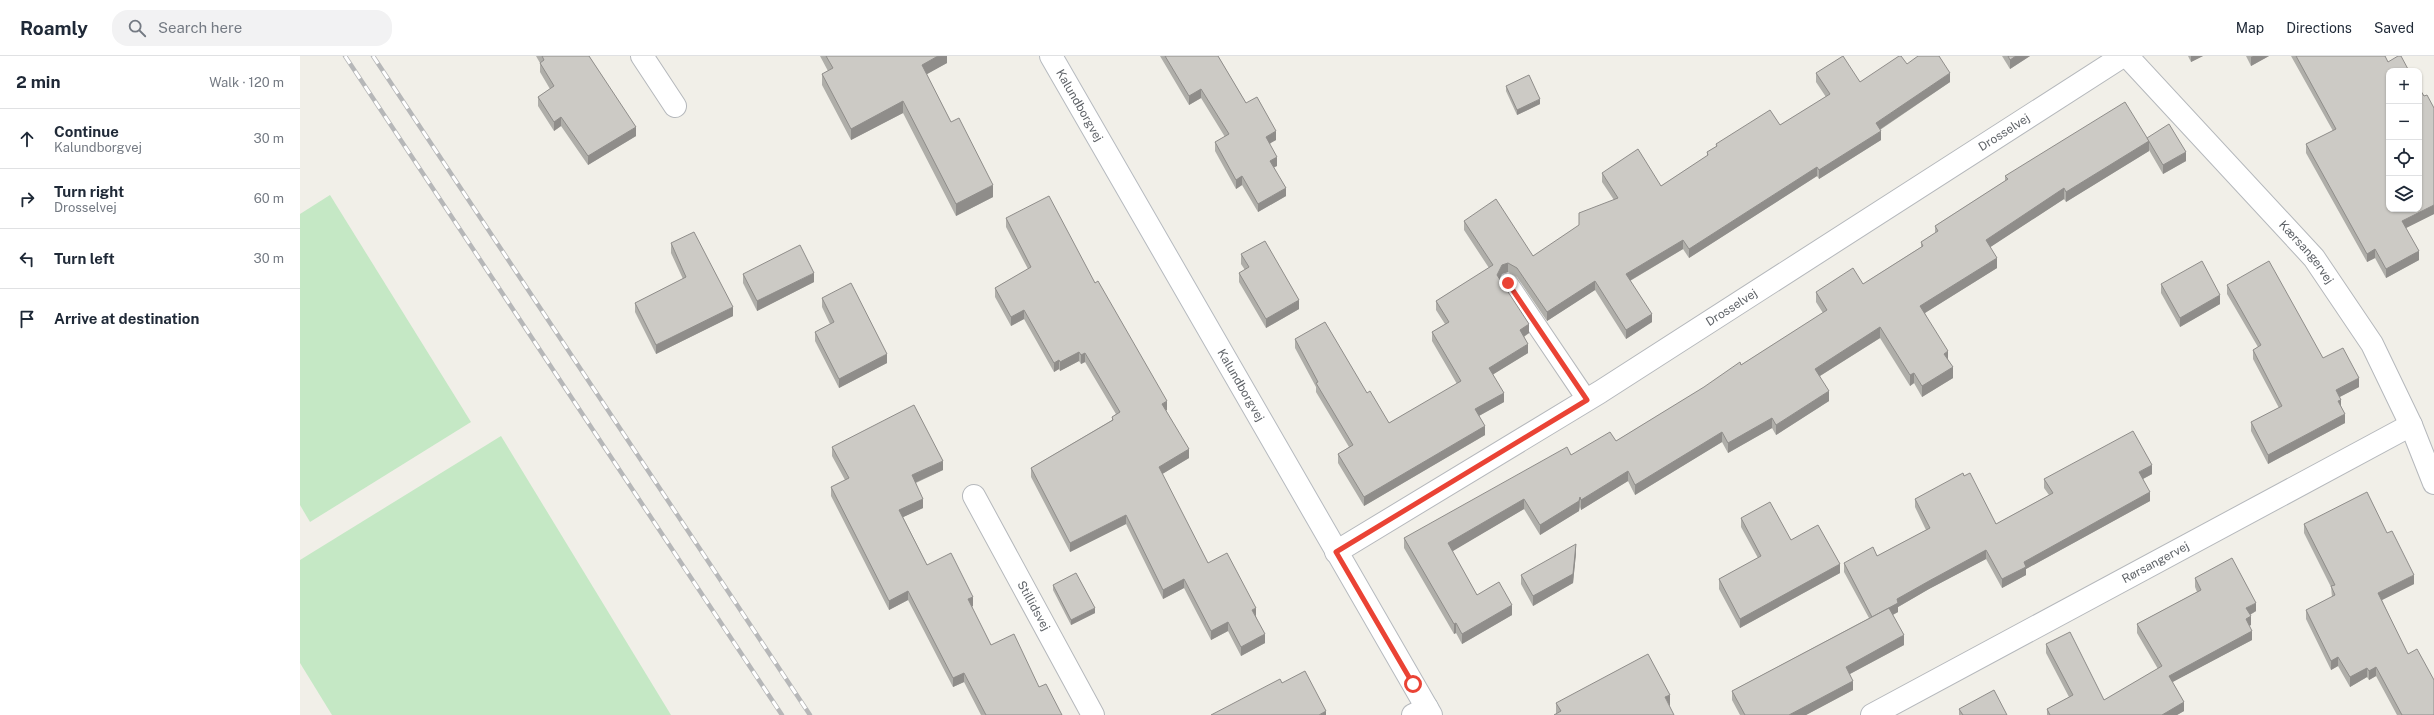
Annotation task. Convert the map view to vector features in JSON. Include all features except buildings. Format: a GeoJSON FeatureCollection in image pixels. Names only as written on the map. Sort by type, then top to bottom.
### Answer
{"type":"FeatureCollection","features":[{"type":"Feature","properties":{"kind":"street"},"geometry":{"type":"LineString","coordinates":[[642,56],[675,106]]}},
{"type":"Feature","properties":{"kind":"street","name":"Kalundborgvej"},"geometry":{"type":"LineString","coordinates":[[1051,56],[1336,552],[1424,713]]}},
{"type":"Feature","properties":{"kind":"street","name":"Drosselvej"},"geometry":{"type":"LineString","coordinates":[[1336,552],[1587,400],[2123,56]]}},
{"type":"Feature","properties":{"kind":"street","name":"Kærsangervej"},"geometry":{"type":"LineString","coordinates":[[2127,56],[2314,258],[2372,344],[2411,425],[2434,483]]}},
{"type":"Feature","properties":{"kind":"street","name":"Rørsangervej"},"geometry":{"type":"LineString","coordinates":[[1872,715],[2411,425]]}},
{"type":"Feature","properties":{"kind":"street","name":"Stillidsvej"},"geometry":{"type":"LineString","coordinates":[[974,496],[1093,715]]}},
{"type":"Feature","properties":{"kind":"lane"},"geometry":{"type":"LineString","coordinates":[[1508,283],[1587,400]]}},
{"type":"Feature","properties":{"kind":"green space"},"geometry":{"type":"Polygon","coordinates":[[[330,195],[471,422],[310,522],[300,505],[300,214],[330,195]]]}},
{"type":"Feature","properties":{"kind":"green space"},"geometry":{"type":"Polygon","coordinates":[[[501,436],[671,715],[332,715],[300,663],[300,560],[501,436]]]}},
{"type":"Feature","properties":{"kind":"railway"},"geometry":{"type":"LineString","coordinates":[[345,56],[782,715]]}},
{"type":"Feature","properties":{"kind":"railway"},"geometry":{"type":"LineString","coordinates":[[373,56],[810,715]]}},
{"type":"Feature","properties":{"kind":"route"},"geometry":{"type":"LineString","coordinates":[[1413,684],[1336,552],[1587,400],[1508,283]]}}]}
